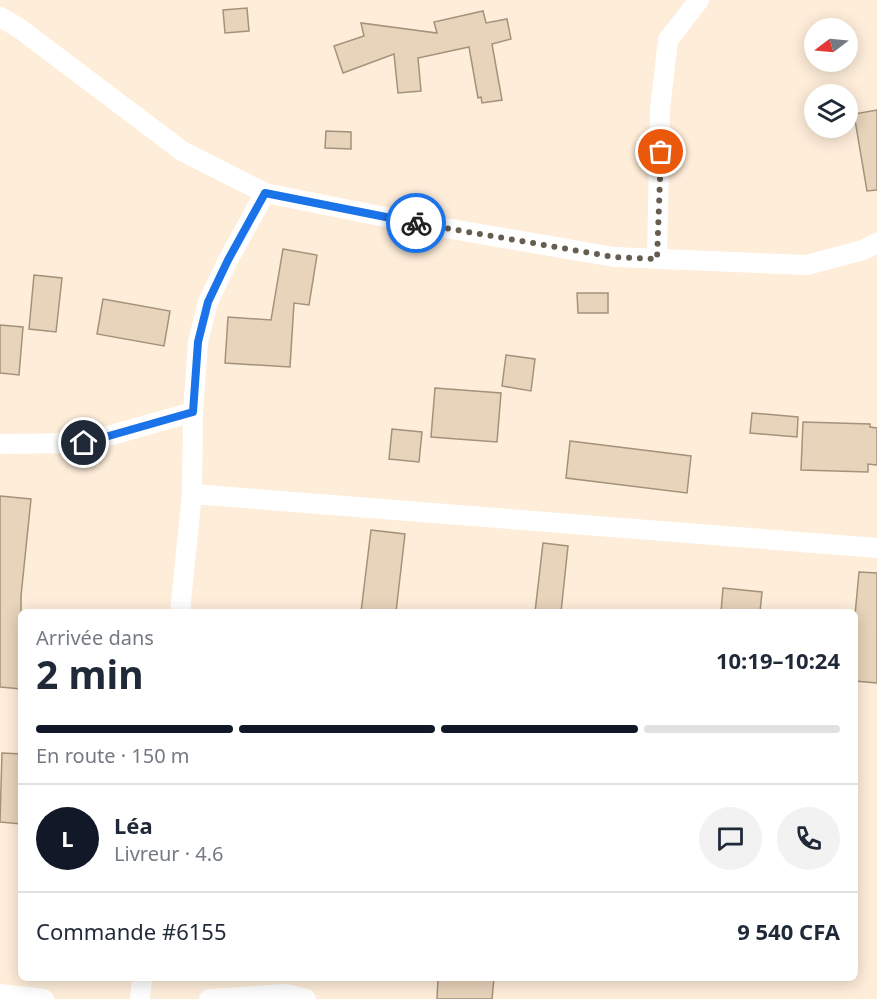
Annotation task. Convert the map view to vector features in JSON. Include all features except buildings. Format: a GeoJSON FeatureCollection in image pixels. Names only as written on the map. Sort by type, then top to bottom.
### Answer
{"type":"FeatureCollection","features":[{"type":"Feature","properties":{"kind":"street"},"geometry":{"type":"LineString","coordinates":[[657,259],[660,109],[668,40],[699,0]]}},
{"type":"Feature","properties":{"kind":"street"},"geometry":{"type":"LineString","coordinates":[[0,17],[19,28],[182,151],[265,193],[405,221],[614,257],[807,265],[863,250],[877,243]]}},
{"type":"Feature","properties":{"kind":"street"},"geometry":{"type":"LineString","coordinates":[[180,609],[192,494],[193,412],[198,342],[208,302],[265,193]]}},
{"type":"Feature","properties":{"kind":"street"},"geometry":{"type":"LineString","coordinates":[[0,444],[84,443],[193,412]]}},
{"type":"Feature","properties":{"kind":"street"},"geometry":{"type":"LineString","coordinates":[[192,494],[877,548]]}},
{"type":"Feature","properties":{"kind":"street"},"geometry":{"type":"LineString","coordinates":[[140,999],[142,981]]}},
{"type":"Feature","properties":{"kind":"street"},"geometry":{"type":"LineString","coordinates":[[0,994],[44,999]]}},
{"type":"Feature","properties":{"kind":"street"},"geometry":{"type":"LineString","coordinates":[[209,999],[286,994],[306,999]]}},
{"type":"Feature","properties":{"kind":"way so far"},"geometry":{"type":"LineString","coordinates":[[416,223],[614,257],[657,259],[661,152]]}},
{"type":"Feature","properties":{"kind":"route"},"geometry":{"type":"LineString","coordinates":[[84,443],[193,412],[198,342],[208,302],[265,193],[416,223]]}}]}
